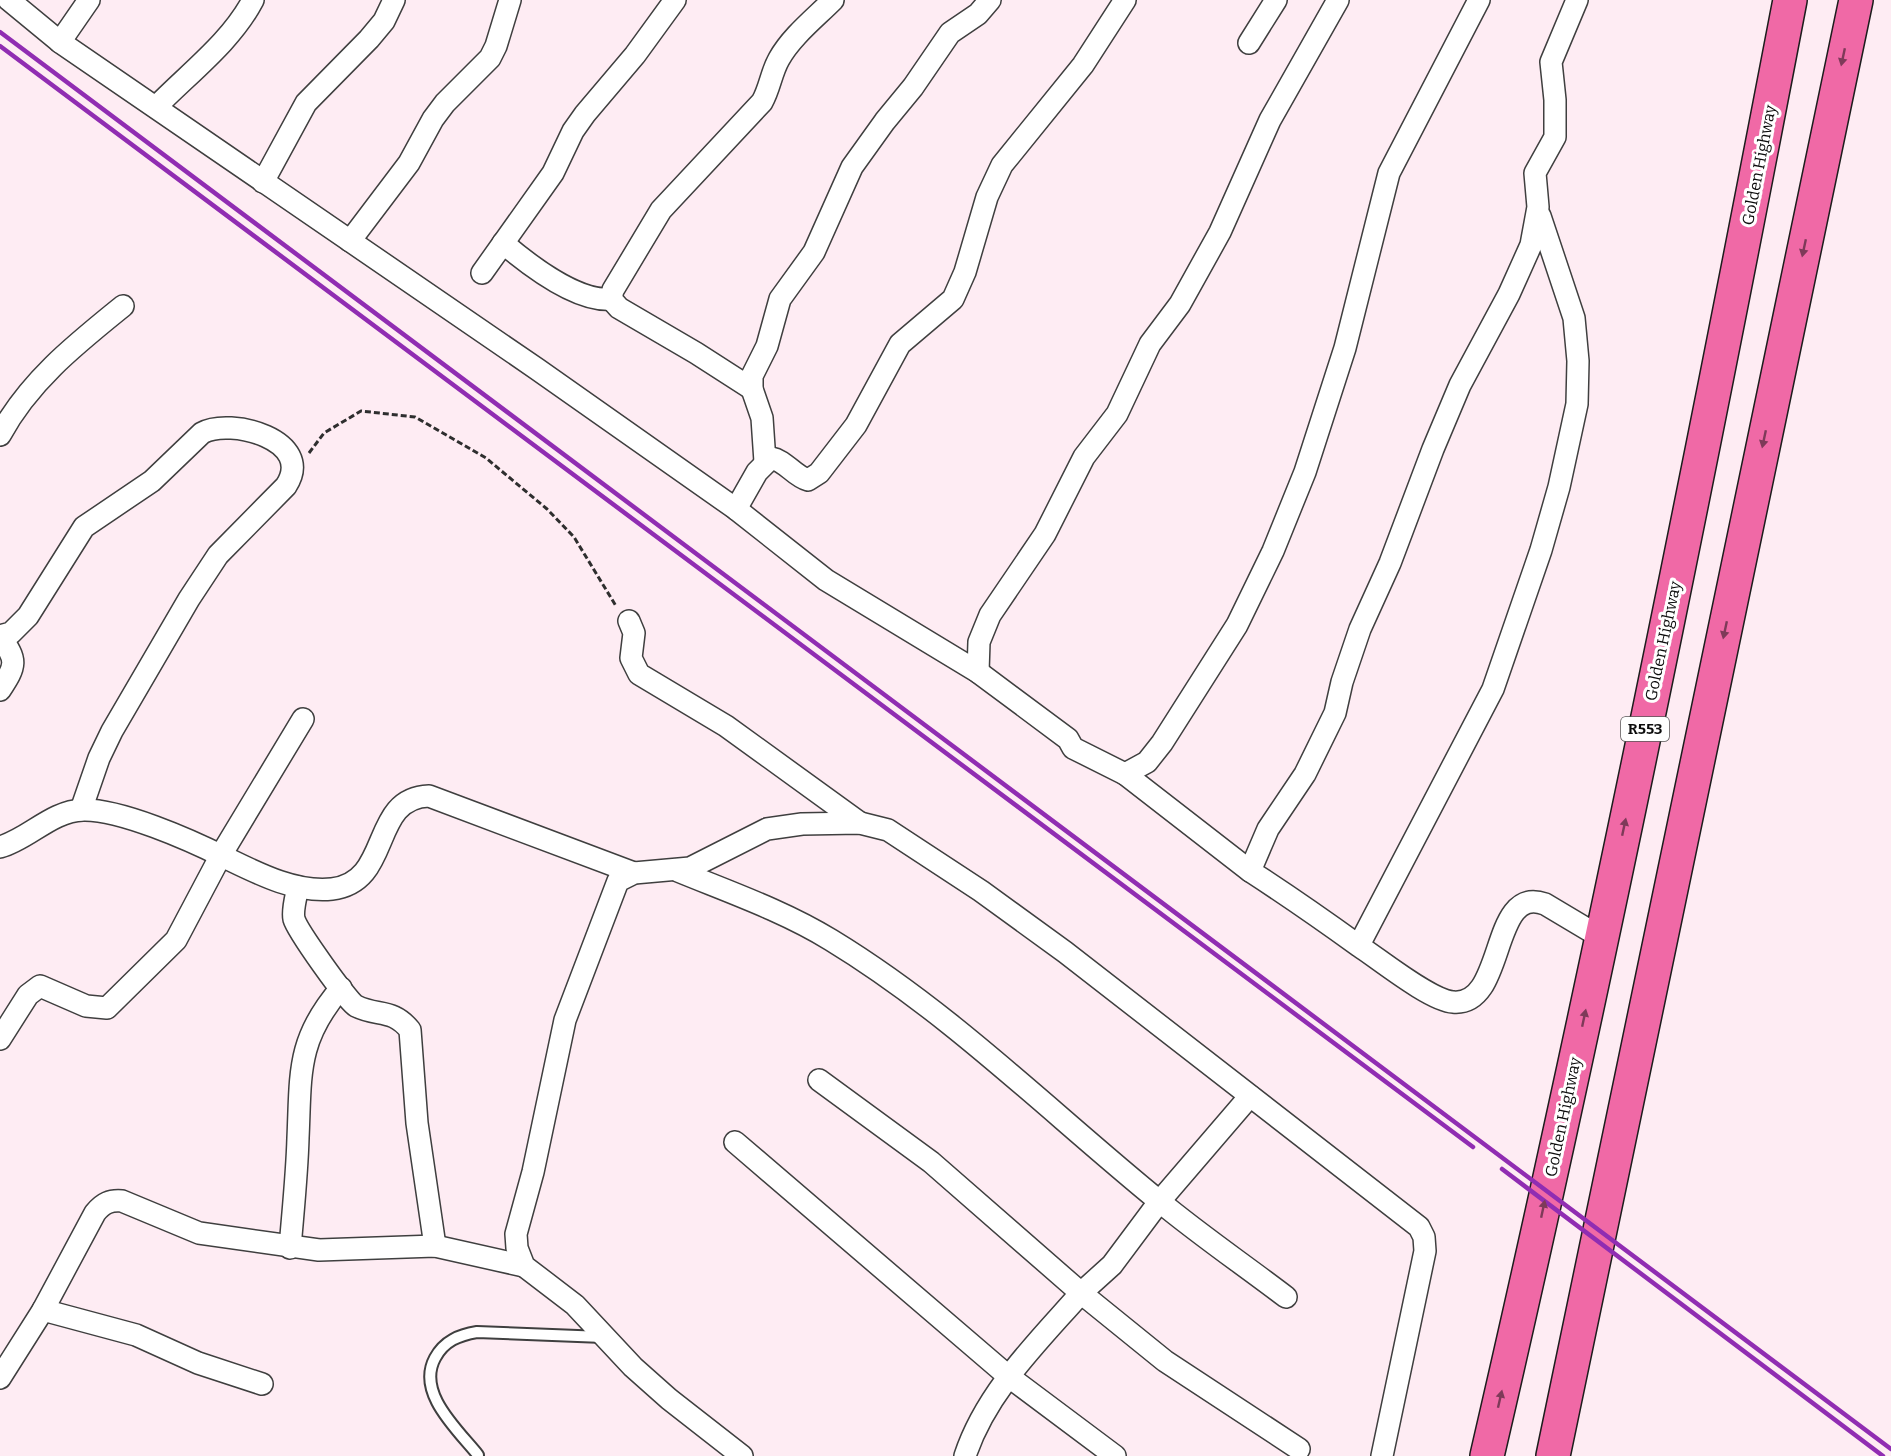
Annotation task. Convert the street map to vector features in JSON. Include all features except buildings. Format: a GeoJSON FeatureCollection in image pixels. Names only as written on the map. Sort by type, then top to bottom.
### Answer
{"type":"FeatureCollection","features":[{"type":"Feature","properties":{"kind":"main road","name":"Golden Highway"},"geometry":{"type":"LineString","coordinates":[[1487,1456],[1602,938],[1719,374],[1790,0]]}},
{"type":"Feature","properties":{"kind":"main road"},"geometry":{"type":"LineString","coordinates":[[1553,1456],[1856,0]]}},
{"type":"Feature","properties":{"kind":"street"},"geometry":{"type":"LineString","coordinates":[[9,0],[60,42],[537,369],[735,509],[826,580],[978,672],[1068,739],[1073,748],[1125,774],[1250,871],[1407,979],[1453,1002],[1463,1001],[1477,992],[1486,980],[1509,920],[1518,906],[1535,900],[1602,938]]}},
{"type":"Feature","properties":{"kind":"street"},"geometry":{"type":"LineString","coordinates":[[60,42],[89,0]]}},
{"type":"Feature","properties":{"kind":"street"},"geometry":{"type":"LineString","coordinates":[[156,107],[227,36],[245,16],[253,0]]}},
{"type":"Feature","properties":{"kind":"street"},"geometry":{"type":"LineString","coordinates":[[263,182],[306,103],[369,39],[384,21],[394,0]]}},
{"type":"Feature","properties":{"kind":"street"},"geometry":{"type":"LineString","coordinates":[[350,241],[409,163],[433,119],[490,58],[510,0]]}},
{"type":"Feature","properties":{"kind":"street"},"geometry":{"type":"LineString","coordinates":[[482,273],[553,173],[573,131],[585,114],[635,55],[675,0]]}},
{"type":"Feature","properties":{"kind":"street"},"geometry":{"type":"LineString","coordinates":[[611,299],[613,290],[661,210],[762,102],[769,91],[774,68],[786,49],[833,0]]}},
{"type":"Feature","properties":{"kind":"street"},"geometry":{"type":"LineString","coordinates":[[765,462],[762,418],[752,389],[753,371],[767,346],[780,299],[814,252],[852,168],[950,33],[978,14],[990,0]]}},
{"type":"Feature","properties":{"kind":"street"},"geometry":{"type":"LineString","coordinates":[[735,509],[765,462],[771,458],[778,459],[800,478],[807,480],[819,473],[856,425],[900,344],[953,298],[965,272],[987,197],[1002,165],[1083,64],[1125,0]]}},
{"type":"Feature","properties":{"kind":"street"},"geometry":{"type":"LineString","coordinates":[[1250,43],[1276,0]]}},
{"type":"Feature","properties":{"kind":"street"},"geometry":{"type":"LineString","coordinates":[[978,672],[979,642],[990,615],[1045,534],[1084,457],[1117,414],[1150,344],[1180,304],[1225,223],[1270,120],[1338,0]]}},
{"type":"Feature","properties":{"kind":"street"},"geometry":{"type":"LineString","coordinates":[[1125,774],[1147,762],[1161,743],[1237,625],[1273,551],[1305,472],[1345,348],[1389,173],[1479,0]]}},
{"type":"Feature","properties":{"kind":"street"},"geometry":{"type":"LineString","coordinates":[[1359,945],[1493,689],[1541,550],[1559,487],[1577,404],[1578,360],[1574,318],[1548,246],[1538,207],[1535,173],[1555,137],[1551,62],[1577,0]]}},
{"type":"Feature","properties":{"kind":"street"},"geometry":{"type":"LineString","coordinates":[[1250,871],[1268,829],[1305,774],[1335,713],[1342,682],[1360,628],[1390,562],[1460,385],[1509,294],[1531,245],[1538,207]]}},
{"type":"Feature","properties":{"kind":"street"},"geometry":{"type":"LineString","coordinates":[[503,243],[523,260],[585,297],[611,299],[619,308],[752,389]]}},
{"type":"Feature","properties":{"kind":"street"},"geometry":{"type":"LineString","coordinates":[[0,435],[18,406],[50,368],[123,306]]}},
{"type":"Feature","properties":{"kind":"street"},"geometry":{"type":"LineString","coordinates":[[0,690],[14,664],[13,656],[0,636],[11,633],[28,616],[84,527],[141,489],[210,428],[226,427],[276,441],[291,456],[293,475],[286,486],[218,555],[189,598],[112,731],[99,758],[81,810]]}},
{"type":"Feature","properties":{"kind":"street"},"geometry":{"type":"LineString","coordinates":[[629,621],[634,633],[631,658],[639,674],[726,726],[860,823]]}},
{"type":"Feature","properties":{"kind":"street"},"geometry":{"type":"LineString","coordinates":[[0,1039],[28,995],[40,986],[97,1009],[107,1008],[176,940],[221,855],[303,719]]}},
{"type":"Feature","properties":{"kind":"street"},"geometry":{"type":"LineString","coordinates":[[0,847],[61,815],[81,810],[108,812],[221,855],[263,875],[298,887],[329,890],[347,887],[366,874],[393,815],[409,800],[429,796],[634,873]]}},
{"type":"Feature","properties":{"kind":"street"},"geometry":{"type":"LineString","coordinates":[[524,1266],[517,1248],[516,1234],[533,1172],[565,1020],[614,888],[623,877],[634,873],[678,871],[703,862],[766,829],[802,824],[860,823],[888,830],[981,891],[1065,952],[1411,1220],[1424,1237],[1422,1273],[1382,1456]]}},
{"type":"Feature","properties":{"kind":"street"},"geometry":{"type":"LineString","coordinates":[[678,871],[783,915],[830,939],[862,960],[1002,1064],[1159,1202],[1286,1297]]}},
{"type":"Feature","properties":{"kind":"street"},"geometry":{"type":"LineString","coordinates":[[298,887],[293,914],[298,929],[354,1005],[388,1013],[404,1023],[410,1030],[417,1123],[435,1246]]}},
{"type":"Feature","properties":{"kind":"street"},"geometry":{"type":"LineString","coordinates":[[290,1248],[298,1137],[299,1081],[304,1051],[314,1023],[341,988]]}},
{"type":"Feature","properties":{"kind":"street"},"geometry":{"type":"LineString","coordinates":[[819,1080],[931,1162],[1081,1293],[1165,1361],[1299,1449]]}},
{"type":"Feature","properties":{"kind":"street"},"geometry":{"type":"LineString","coordinates":[[965,1456],[981,1418],[1008,1376],[1081,1293],[1112,1265],[1159,1202],[1250,1096]]}},
{"type":"Feature","properties":{"kind":"street"},"geometry":{"type":"LineString","coordinates":[[735,1142],[1008,1376],[1115,1456]]}},
{"type":"Feature","properties":{"kind":"street"},"geometry":{"type":"LineString","coordinates":[[0,1378],[43,1310],[95,1213],[107,1202],[114,1200],[122,1201],[199,1233],[290,1248],[347,1250],[435,1246],[524,1266],[575,1305],[633,1367],[669,1399],[742,1456]]}},
{"type":"Feature","properties":{"kind":"street"},"geometry":{"type":"LineString","coordinates":[[43,1310],[136,1335],[198,1363],[262,1384]]}},
{"type":"Feature","properties":{"kind":"lane"},"geometry":{"type":"LineString","coordinates":[[478,1455],[435,1400],[431,1388],[429,1374],[433,1362],[448,1342],[461,1335],[477,1332],[607,1337]]}},
{"type":"Feature","properties":{"kind":"path"},"geometry":{"type":"LineString","coordinates":[[293,475],[324,433],[361,411],[415,417],[486,458],[547,509],[574,537],[610,599],[629,621]]}},
{"type":"Feature","properties":{"kind":"railway"},"geometry":{"type":"LineString","coordinates":[[0,32],[1891,1449]]}},
{"type":"Feature","properties":{"kind":"railway"},"geometry":{"type":"LineString","coordinates":[[0,46],[1473,1147]]}},
{"type":"Feature","properties":{"kind":"railway"},"geometry":{"type":"LineString","coordinates":[[1502,1169],[1883,1456]]}}]}
